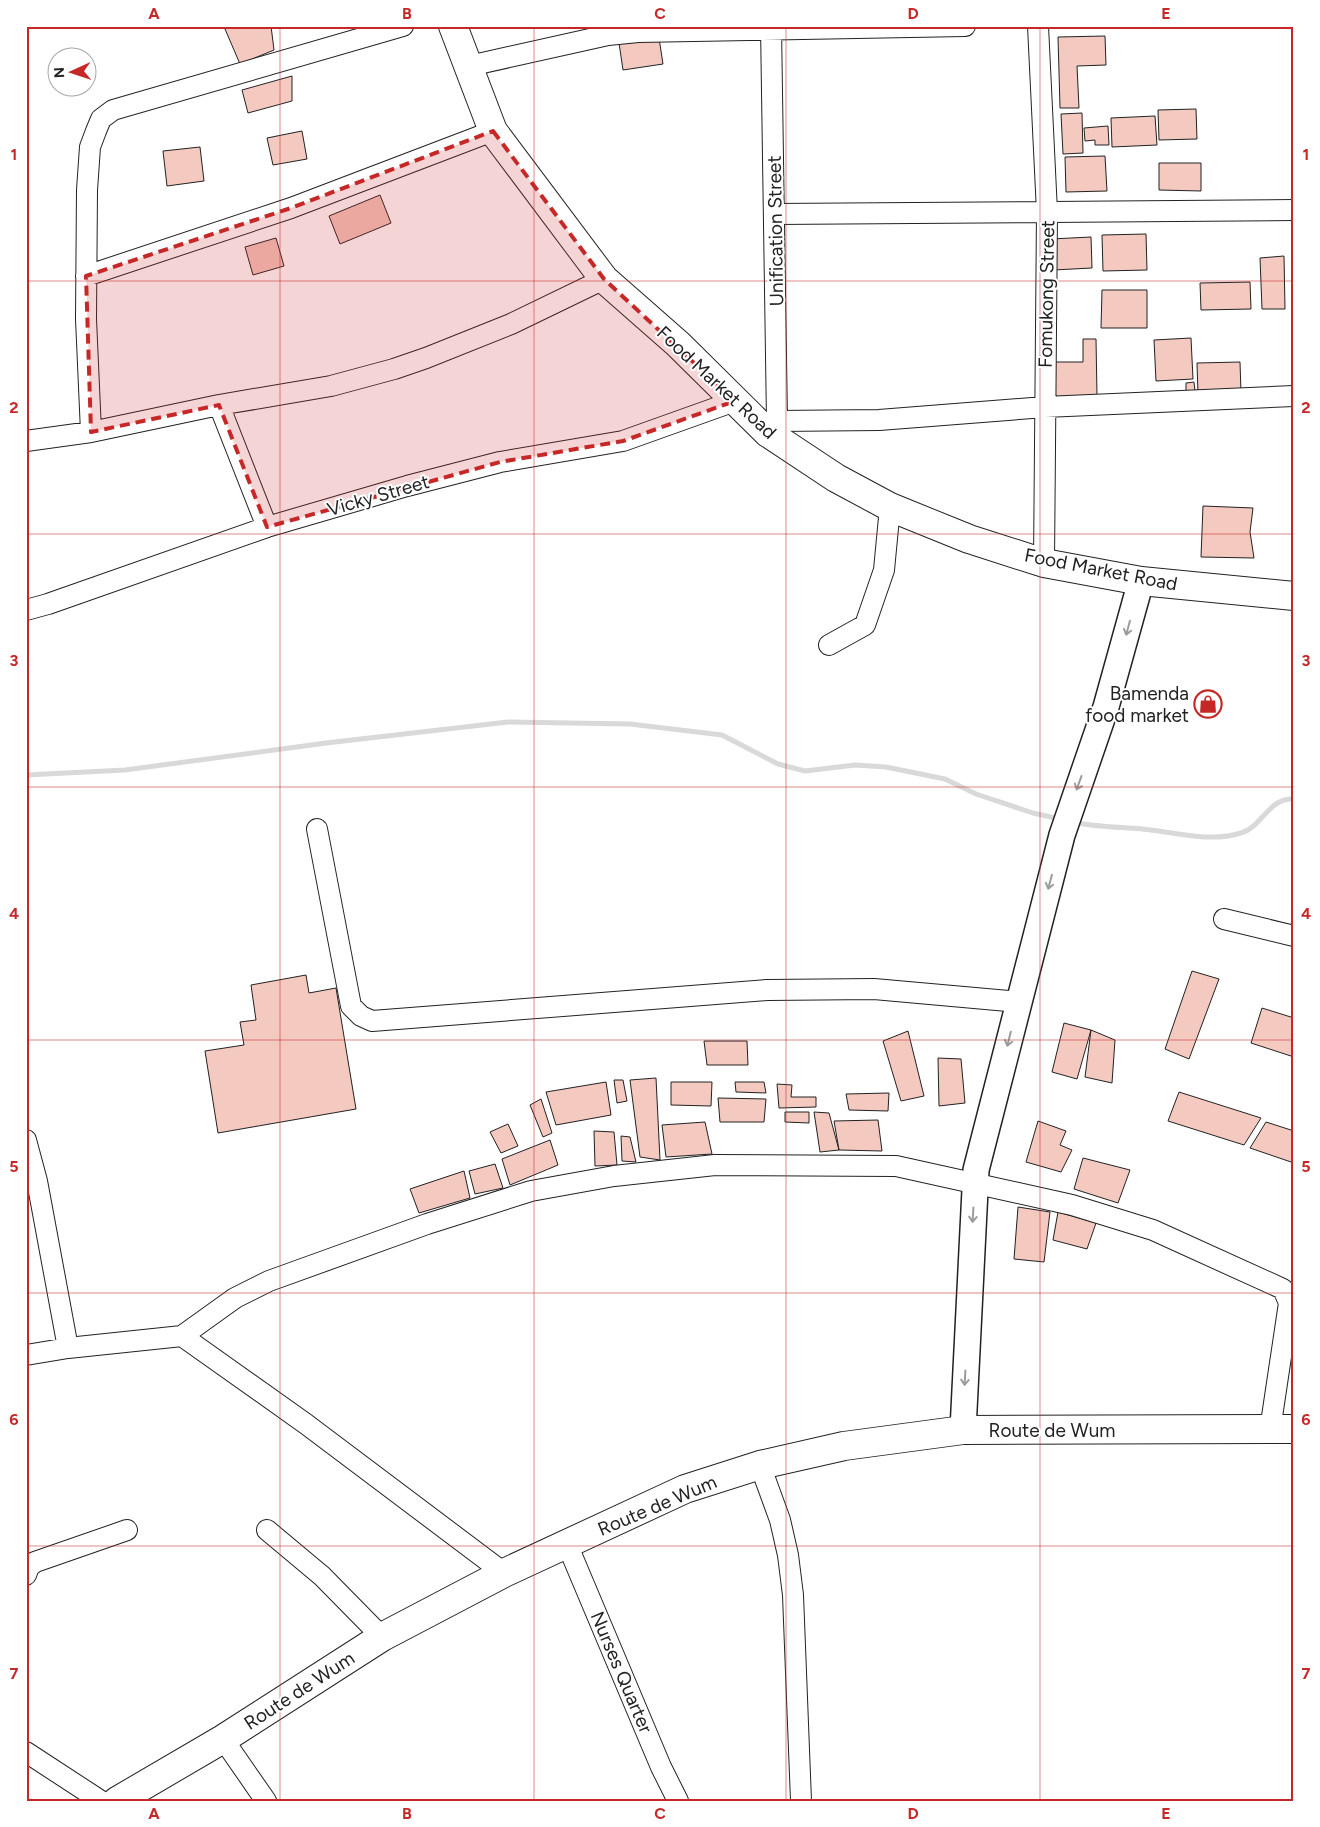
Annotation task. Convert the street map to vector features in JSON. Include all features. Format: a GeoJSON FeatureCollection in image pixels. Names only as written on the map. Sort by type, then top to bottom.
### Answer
{"type":"FeatureCollection","features":[{"type":"Feature","properties":{"kind":"highway","name":"Food Market Road"},"geometry":{"type":"LineString","coordinates":[[453,26],[493,131],[604,279],[678,344],[735,401],[773,427],[836,478],[890,507],[969,539],[1044,562],[1141,581],[1294,596]]}},
{"type":"Feature","properties":{"kind":"highway","name":"Route de Wum"},"geometry":{"type":"LineString","coordinates":[[117,1801],[223,1739],[382,1637],[504,1573],[685,1489],[760,1465],[844,1446],[963,1430],[1282,1429]]}},
{"type":"Feature","properties":{"kind":"main road"},"geometry":{"type":"LineString","coordinates":[[963,1430],[976,1170],[1062,835],[1106,707],[1141,581]]}},
{"type":"Feature","properties":{"kind":"street"},"geometry":{"type":"LineString","coordinates":[[91,432],[86,276],[88,190],[90,147],[101,119],[113,110],[267,67],[403,26]]}},
{"type":"Feature","properties":{"kind":"street"},"geometry":{"type":"LineString","coordinates":[[469,66],[608,35],[638,32],[772,28],[965,26]]}},
{"type":"Feature","properties":{"kind":"street","name":"Fomukong Street"},"geometry":{"type":"LineString","coordinates":[[1038,26],[1047,212],[1044,562]]}},
{"type":"Feature","properties":{"kind":"street","name":"Unification Street"},"geometry":{"type":"LineString","coordinates":[[772,28],[775,214],[773,427]]}},
{"type":"Feature","properties":{"kind":"street"},"geometry":{"type":"LineString","coordinates":[[86,276],[291,208],[493,131]]}},
{"type":"Feature","properties":{"kind":"street"},"geometry":{"type":"LineString","coordinates":[[775,214],[1294,210]]}},
{"type":"Feature","properties":{"kind":"street"},"geometry":{"type":"LineString","coordinates":[[26,441],[91,432],[219,404],[331,386],[394,369],[511,324],[604,279]]}},
{"type":"Feature","properties":{"kind":"street"},"geometry":{"type":"LineString","coordinates":[[773,427],[1045,407],[1294,396]]}},
{"type":"Feature","properties":{"kind":"street","name":"Vicky Street"},"geometry":{"type":"LineString","coordinates":[[26,610],[57,601],[266,527],[407,486],[500,462],[623,441],[735,401]]}},
{"type":"Feature","properties":{"kind":"street"},"geometry":{"type":"LineString","coordinates":[[219,404],[266,527]]}},
{"type":"Feature","properties":{"kind":"street"},"geometry":{"type":"LineString","coordinates":[[829,646],[865,625],[884,570],[890,507]]}},
{"type":"Feature","properties":{"kind":"street"},"geometry":{"type":"LineString","coordinates":[[317,829],[352,1006],[360,1016],[372,1021],[767,990],[874,989],[1018,1002]]}},
{"type":"Feature","properties":{"kind":"street"},"geometry":{"type":"LineString","coordinates":[[1224,919],[1294,936]]}},
{"type":"Feature","properties":{"kind":"street"},"geometry":{"type":"LineString","coordinates":[[26,1140],[37,1181],[68,1348]]}},
{"type":"Feature","properties":{"kind":"street"},"geometry":{"type":"LineString","coordinates":[[26,1356],[68,1348],[182,1336],[235,1298],[269,1282],[428,1224],[531,1191],[614,1176],[715,1165],[896,1166],[1072,1205],[1153,1230],[1283,1290],[1289,1303],[1282,1429]]}},
{"type":"Feature","properties":{"kind":"street"},"geometry":{"type":"LineString","coordinates":[[182,1336],[314,1430],[504,1573]]}},
{"type":"Feature","properties":{"kind":"street"},"geometry":{"type":"LineString","coordinates":[[760,1465],[780,1520],[788,1554],[793,1595],[801,1801]]}},
{"type":"Feature","properties":{"kind":"street"},"geometry":{"type":"LineString","coordinates":[[26,1575],[29,1567],[35,1562],[127,1530]]}},
{"type":"Feature","properties":{"kind":"street"},"geometry":{"type":"LineString","coordinates":[[267,1530],[322,1576],[382,1637]]}},
{"type":"Feature","properties":{"kind":"street","name":"Nurses Quarter"},"geometry":{"type":"LineString","coordinates":[[567,1544],[661,1767],[678,1801]]}},
{"type":"Feature","properties":{"kind":"street"},"geometry":{"type":"LineString","coordinates":[[223,1739],[266,1801]]}},
{"type":"Feature","properties":{"kind":"street"},"geometry":{"type":"LineString","coordinates":[[26,1752],[101,1801]]}},
{"type":"Feature","properties":{"kind":"highlighted area"},"geometry":{"type":"Polygon","coordinates":[[[493,131],[604,279],[735,401],[623,441],[500,462],[267,527],[219,405],[91,432],[86,276],[291,208],[493,131]]]}},
{"type":"Feature","properties":{"kind":"building"},"geometry":{"type":"Polygon","coordinates":[[[233,26],[271,26],[274,50],[240,64],[225,29],[233,26]]]}},
{"type":"Feature","properties":{"kind":"building"},"geometry":{"type":"Polygon","coordinates":[[[1105,36],[1106,65],[1077,66],[1079,108],[1060,108],[1058,37],[1105,36]]]}},
{"type":"Feature","properties":{"kind":"building"},"geometry":{"type":"Polygon","coordinates":[[[659,38],[663,64],[623,70],[619,43],[659,38]]]}},
{"type":"Feature","properties":{"kind":"building"},"geometry":{"type":"Polygon","coordinates":[[[292,76],[292,101],[248,113],[242,90],[292,76]]]}},
{"type":"Feature","properties":{"kind":"building"},"geometry":{"type":"Polygon","coordinates":[[[1196,109],[1197,139],[1159,140],[1158,110],[1196,109]]]}},
{"type":"Feature","properties":{"kind":"building"},"geometry":{"type":"Polygon","coordinates":[[[1082,113],[1083,153],[1063,154],[1061,114],[1082,113]]]}},
{"type":"Feature","properties":{"kind":"building"},"geometry":{"type":"Polygon","coordinates":[[[1155,116],[1157,145],[1112,147],[1111,118],[1155,116]]]}},
{"type":"Feature","properties":{"kind":"building"},"geometry":{"type":"Polygon","coordinates":[[[1108,126],[1109,145],[1095,145],[1095,140],[1085,141],[1084,128],[1108,126]]]}},
{"type":"Feature","properties":{"kind":"building"},"geometry":{"type":"Polygon","coordinates":[[[302,131],[307,159],[273,165],[267,138],[302,131]]]}},
{"type":"Feature","properties":{"kind":"building"},"geometry":{"type":"Polygon","coordinates":[[[200,147],[204,181],[167,186],[163,151],[200,147]]]}},
{"type":"Feature","properties":{"kind":"building"},"geometry":{"type":"Polygon","coordinates":[[[1105,156],[1107,191],[1066,192],[1065,157],[1105,156]]]}},
{"type":"Feature","properties":{"kind":"building"},"geometry":{"type":"Polygon","coordinates":[[[1159,163],[1201,163],[1201,191],[1159,190],[1159,163]]]}},
{"type":"Feature","properties":{"kind":"building"},"geometry":{"type":"Polygon","coordinates":[[[380,195],[391,223],[340,244],[329,216],[380,195]]]}},
{"type":"Feature","properties":{"kind":"building"},"geometry":{"type":"Polygon","coordinates":[[[1146,234],[1147,270],[1103,271],[1102,235],[1146,234]]]}},
{"type":"Feature","properties":{"kind":"building"},"geometry":{"type":"Polygon","coordinates":[[[1091,237],[1092,268],[1053,270],[1051,239],[1091,237]]]}},
{"type":"Feature","properties":{"kind":"building"},"geometry":{"type":"Polygon","coordinates":[[[276,238],[284,266],[253,275],[245,247],[276,238]]]}},
{"type":"Feature","properties":{"kind":"building"},"geometry":{"type":"Polygon","coordinates":[[[1284,256],[1285,309],[1262,309],[1260,258],[1284,256]]]}},
{"type":"Feature","properties":{"kind":"building"},"geometry":{"type":"Polygon","coordinates":[[[1250,282],[1251,309],[1201,310],[1200,283],[1250,282]]]}},
{"type":"Feature","properties":{"kind":"building"},"geometry":{"type":"Polygon","coordinates":[[[1102,290],[1147,290],[1147,328],[1101,328],[1102,290]]]}},
{"type":"Feature","properties":{"kind":"building"},"geometry":{"type":"Polygon","coordinates":[[[1191,338],[1193,379],[1156,381],[1154,340],[1191,338]]]}},
{"type":"Feature","properties":{"kind":"building"},"geometry":{"type":"Polygon","coordinates":[[[1083,339],[1096,339],[1097,396],[1055,397],[1055,362],[1083,362],[1083,339]]]}},
{"type":"Feature","properties":{"kind":"building"},"geometry":{"type":"Polygon","coordinates":[[[1240,362],[1241,393],[1198,394],[1197,363],[1240,362]]]}},
{"type":"Feature","properties":{"kind":"building"},"geometry":{"type":"Polygon","coordinates":[[[1194,382],[1195,391],[1186,391],[1186,383],[1194,382]]]}},
{"type":"Feature","properties":{"kind":"building"},"geometry":{"type":"Polygon","coordinates":[[[1203,506],[1253,508],[1250,532],[1254,558],[1201,557],[1203,506]]]}},
{"type":"Feature","properties":{"kind":"building"},"geometry":{"type":"Polygon","coordinates":[[[1192,971],[1219,979],[1189,1059],[1165,1049],[1192,971]]]}},
{"type":"Feature","properties":{"kind":"building"},"geometry":{"type":"Polygon","coordinates":[[[306,975],[309,993],[336,988],[356,1109],[218,1133],[205,1051],[244,1045],[240,1022],[256,1020],[251,985],[306,975]]]}},
{"type":"Feature","properties":{"kind":"building"},"geometry":{"type":"Polygon","coordinates":[[[1262,1008],[1294,1018],[1294,1057],[1251,1043],[1262,1008]]]}},
{"type":"Feature","properties":{"kind":"building"},"geometry":{"type":"Polygon","coordinates":[[[1064,1023],[1091,1030],[1077,1079],[1052,1072],[1064,1023]]]}},
{"type":"Feature","properties":{"kind":"building"},"geometry":{"type":"Polygon","coordinates":[[[1091,1030],[1115,1040],[1112,1083],[1085,1077],[1091,1030]]]}},
{"type":"Feature","properties":{"kind":"building"},"geometry":{"type":"Polygon","coordinates":[[[908,1031],[924,1096],[901,1101],[883,1041],[908,1031]]]}},
{"type":"Feature","properties":{"kind":"building"},"geometry":{"type":"Polygon","coordinates":[[[704,1041],[747,1041],[748,1065],[707,1065],[704,1041]]]}},
{"type":"Feature","properties":{"kind":"building"},"geometry":{"type":"Polygon","coordinates":[[[938,1058],[961,1059],[965,1103],[939,1106],[938,1058]]]}},
{"type":"Feature","properties":{"kind":"building"},"geometry":{"type":"Polygon","coordinates":[[[656,1078],[660,1160],[640,1157],[630,1080],[656,1078]]]}},
{"type":"Feature","properties":{"kind":"building"},"geometry":{"type":"Polygon","coordinates":[[[614,1080],[623,1080],[627,1101],[617,1103],[614,1080]]]}},
{"type":"Feature","properties":{"kind":"building"},"geometry":{"type":"Polygon","coordinates":[[[606,1082],[611,1115],[556,1125],[546,1092],[606,1082]]]}},
{"type":"Feature","properties":{"kind":"building"},"geometry":{"type":"Polygon","coordinates":[[[671,1082],[712,1082],[711,1106],[671,1105],[671,1082]]]}},
{"type":"Feature","properties":{"kind":"building"},"geometry":{"type":"Polygon","coordinates":[[[735,1082],[764,1082],[766,1093],[736,1092],[735,1082]]]}},
{"type":"Feature","properties":{"kind":"building"},"geometry":{"type":"Polygon","coordinates":[[[777,1084],[792,1085],[791,1097],[816,1097],[816,1107],[779,1108],[777,1084]]]}},
{"type":"Feature","properties":{"kind":"building"},"geometry":{"type":"Polygon","coordinates":[[[1179,1092],[1261,1118],[1244,1145],[1168,1121],[1179,1092]]]}},
{"type":"Feature","properties":{"kind":"building"},"geometry":{"type":"Polygon","coordinates":[[[889,1093],[888,1111],[849,1110],[846,1094],[889,1093]]]}},
{"type":"Feature","properties":{"kind":"building"},"geometry":{"type":"Polygon","coordinates":[[[718,1098],[766,1099],[764,1122],[720,1122],[718,1098]]]}},
{"type":"Feature","properties":{"kind":"building"},"geometry":{"type":"Polygon","coordinates":[[[541,1099],[552,1133],[543,1137],[530,1105],[541,1099]]]}},
{"type":"Feature","properties":{"kind":"building"},"geometry":{"type":"Polygon","coordinates":[[[785,1112],[809,1112],[809,1123],[785,1122],[785,1112]]]}},
{"type":"Feature","properties":{"kind":"building"},"geometry":{"type":"Polygon","coordinates":[[[814,1112],[829,1113],[839,1150],[820,1152],[814,1112]]]}},
{"type":"Feature","properties":{"kind":"building"},"geometry":{"type":"Polygon","coordinates":[[[878,1120],[882,1151],[839,1150],[834,1121],[878,1120]]]}},
{"type":"Feature","properties":{"kind":"building"},"geometry":{"type":"Polygon","coordinates":[[[1038,1121],[1066,1131],[1060,1145],[1072,1150],[1061,1172],[1026,1162],[1038,1121]]]}},
{"type":"Feature","properties":{"kind":"building"},"geometry":{"type":"Polygon","coordinates":[[[705,1122],[712,1154],[666,1157],[662,1125],[705,1122]]]}},
{"type":"Feature","properties":{"kind":"building"},"geometry":{"type":"Polygon","coordinates":[[[1266,1122],[1294,1131],[1294,1163],[1250,1148],[1266,1122]]]}},
{"type":"Feature","properties":{"kind":"building"},"geometry":{"type":"Polygon","coordinates":[[[508,1124],[518,1146],[501,1153],[490,1132],[508,1124]]]}},
{"type":"Feature","properties":{"kind":"building"},"geometry":{"type":"Polygon","coordinates":[[[594,1131],[614,1132],[617,1165],[595,1166],[594,1131]]]}},
{"type":"Feature","properties":{"kind":"building"},"geometry":{"type":"Polygon","coordinates":[[[621,1136],[630,1137],[636,1162],[622,1161],[621,1136]]]}},
{"type":"Feature","properties":{"kind":"building"},"geometry":{"type":"Polygon","coordinates":[[[550,1140],[558,1165],[510,1185],[502,1159],[550,1140]]]}},
{"type":"Feature","properties":{"kind":"building"},"geometry":{"type":"Polygon","coordinates":[[[1083,1158],[1130,1170],[1118,1203],[1074,1189],[1083,1158]]]}},
{"type":"Feature","properties":{"kind":"building"},"geometry":{"type":"Polygon","coordinates":[[[495,1164],[503,1188],[475,1194],[469,1171],[495,1164]]]}},
{"type":"Feature","properties":{"kind":"building"},"geometry":{"type":"Polygon","coordinates":[[[464,1171],[470,1198],[419,1213],[410,1189],[464,1171]]]}},
{"type":"Feature","properties":{"kind":"building"},"geometry":{"type":"Polygon","coordinates":[[[1018,1207],[1050,1212],[1044,1262],[1014,1259],[1018,1207]]]}},
{"type":"Feature","properties":{"kind":"building"},"geometry":{"type":"Polygon","coordinates":[[[1058,1212],[1096,1223],[1087,1249],[1053,1240],[1058,1212]]]}},
{"type":"Feature","properties":{"kind":"waterway"},"geometry":{"type":"LineString","coordinates":[[26,775],[125,770],[326,743],[508,722],[630,724],[722,735],[778,764],[805,771],[855,765],[886,767],[945,779],[976,794],[1033,813],[1060,819]]}},
{"type":"Feature","properties":{"kind":"waterway"},"geometry":{"type":"LineString","coordinates":[[1073,822],[1192,836],[1229,836],[1248,830],[1278,803],[1294,799]]}},
{"type":"Feature","properties":{"kind":"place","name":"Bamenda food market"},"geometry":{"type":"Point","coordinates":[1208,704]}}]}
